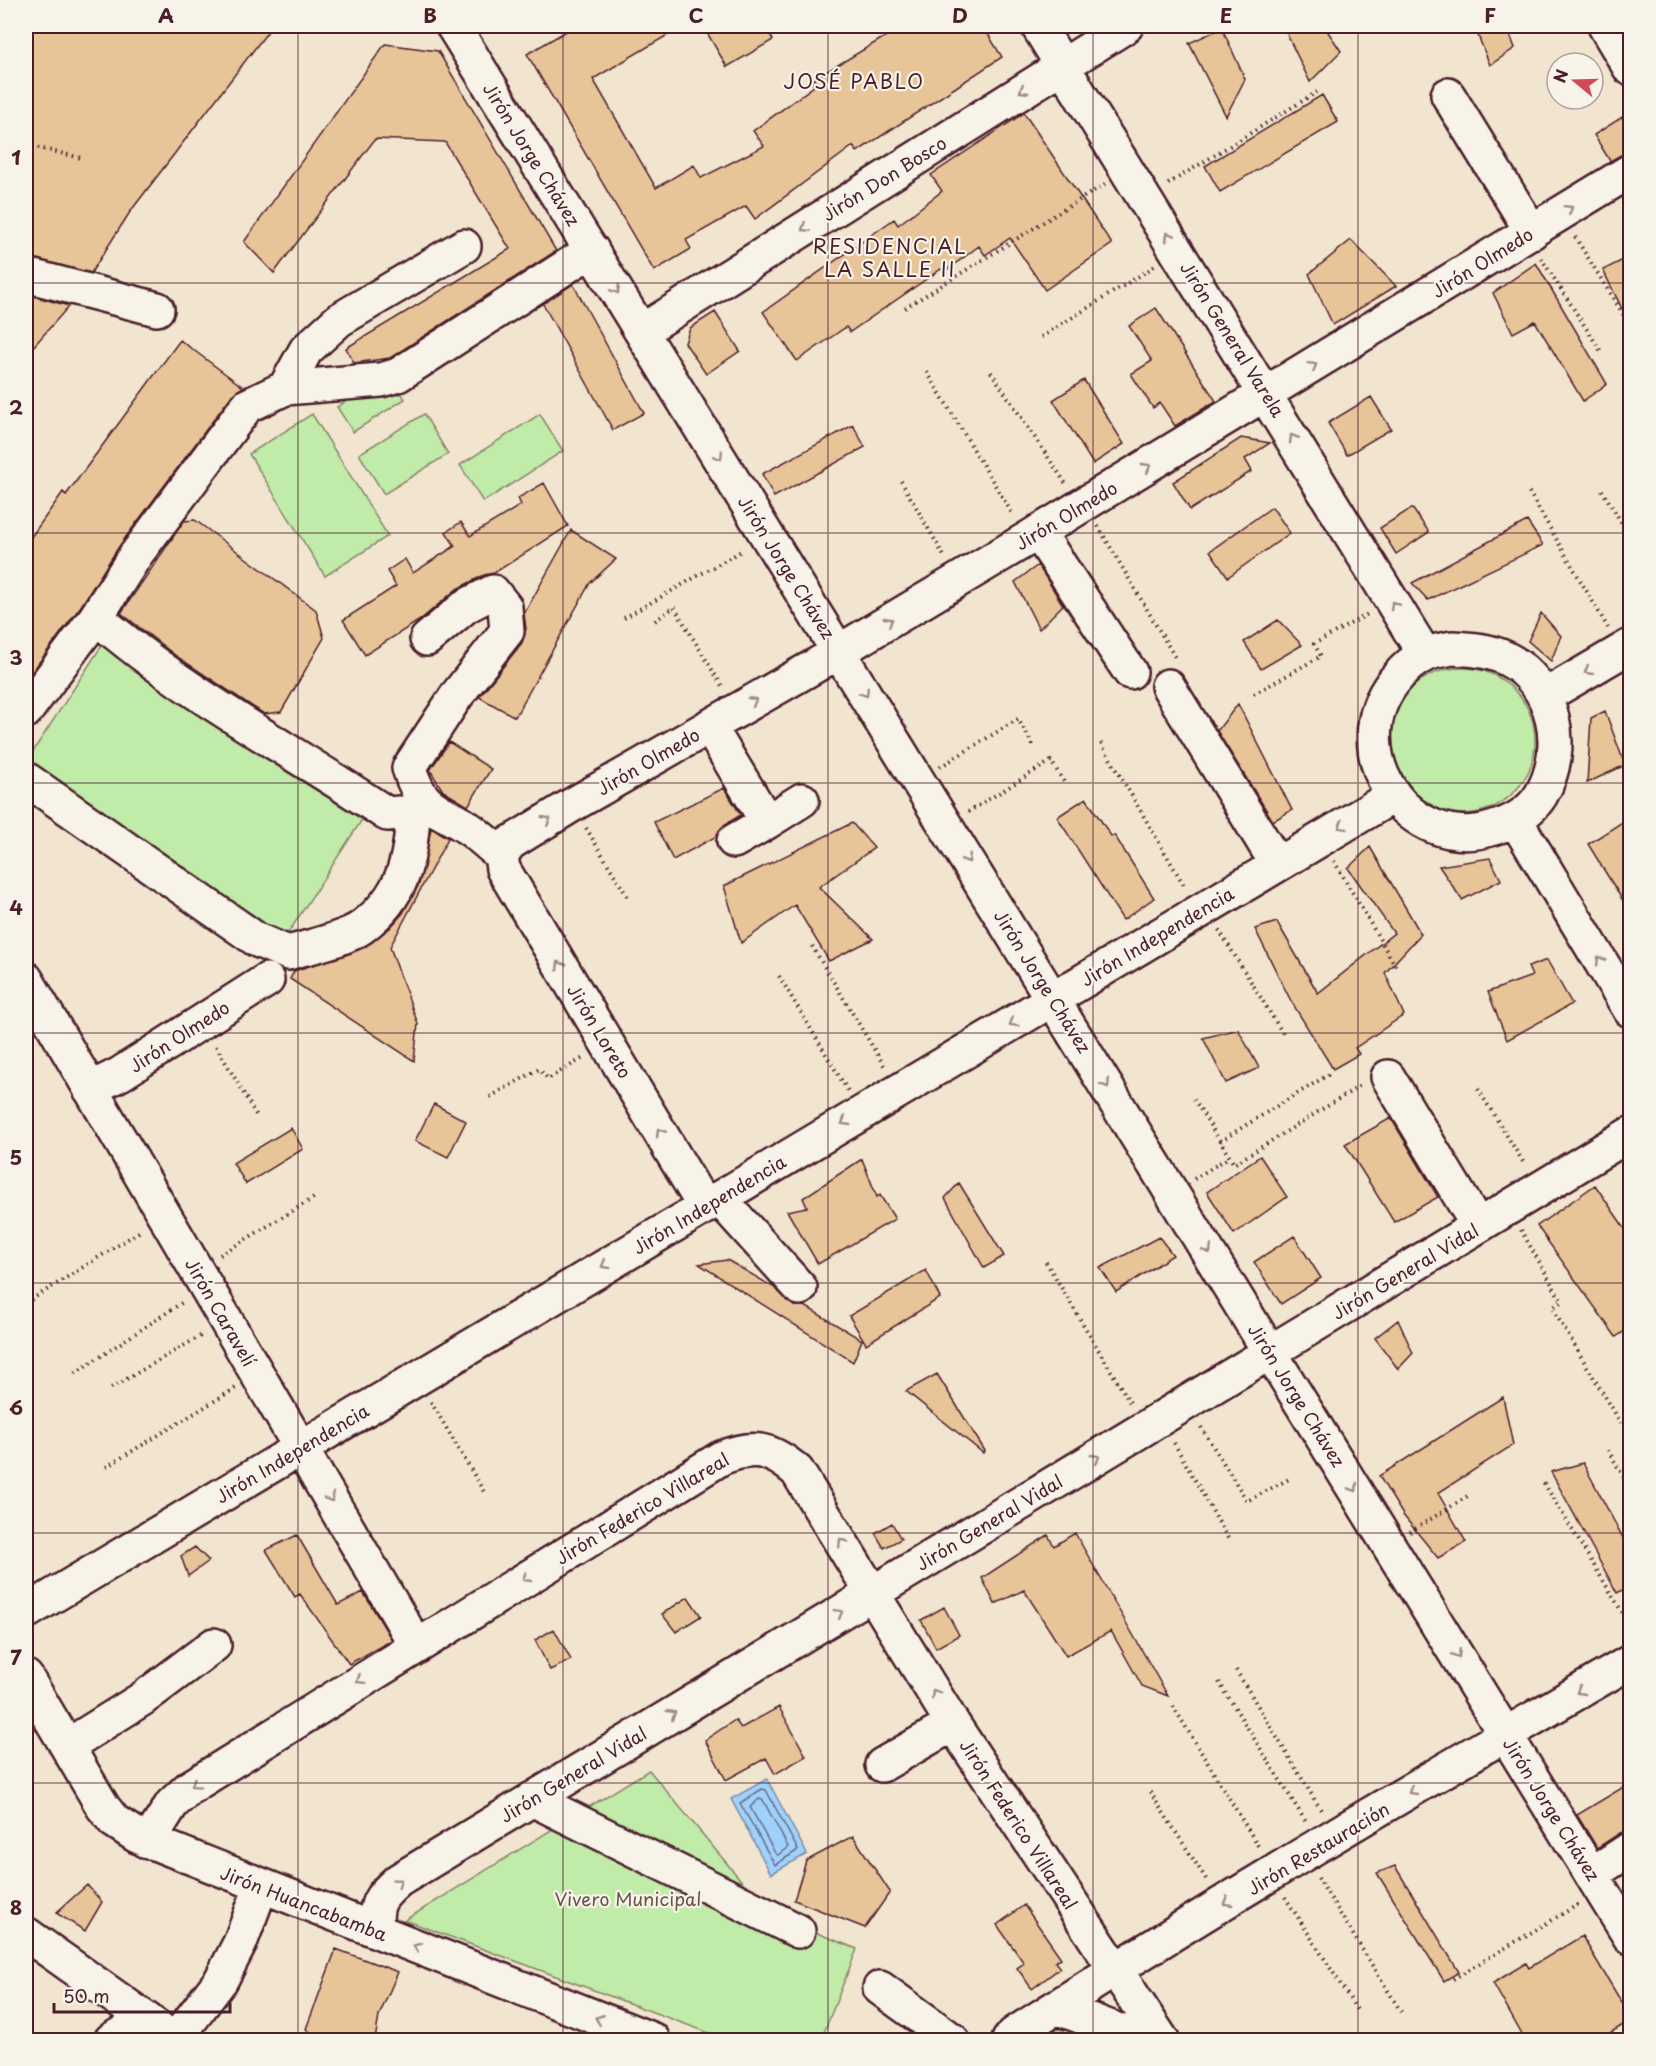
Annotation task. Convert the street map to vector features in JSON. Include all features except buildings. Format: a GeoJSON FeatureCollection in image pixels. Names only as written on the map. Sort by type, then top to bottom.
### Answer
{"type":"FeatureCollection","features":[{"type":"Feature","properties":{"kind":"street","name":"Jirón Jorge Chávez"},"geometry":{"type":"LineString","coordinates":[[453,26],[1630,1937]]}},
{"type":"Feature","properties":{"kind":"street","name":"Jirón General Varela"},"geometry":{"type":"LineString","coordinates":[[1038,26],[1267,394],[1425,655]]}},
{"type":"Feature","properties":{"kind":"street","name":"Jirón Don Bosco"},"geometry":{"type":"LineString","coordinates":[[642,331],[1126,26]]}},
{"type":"Feature","properties":{"kind":"street"},"geometry":{"type":"LineString","coordinates":[[1605,26],[1630,68]]}},
{"type":"Feature","properties":{"kind":"street"},"geometry":{"type":"LineString","coordinates":[[1448,95],[1529,233]]}},
{"type":"Feature","properties":{"kind":"street","name":"Jirón Olmedo"},"geometry":{"type":"LineString","coordinates":[[501,855],[510,843],[572,805],[958,580],[1630,171]]}},
{"type":"Feature","properties":{"kind":"street"},"geometry":{"type":"LineString","coordinates":[[285,388],[306,350],[339,320],[464,246]]}},
{"type":"Feature","properties":{"kind":"street"},"geometry":{"type":"LineString","coordinates":[[26,711],[96,617],[135,556],[247,406],[285,388],[381,380],[398,375],[592,250]]}},
{"type":"Feature","properties":{"kind":"street"},"geometry":{"type":"LineString","coordinates":[[26,275],[157,309]]}},
{"type":"Feature","properties":{"kind":"street"},"geometry":{"type":"LineString","coordinates":[[1033,535],[1130,672]]}},
{"type":"Feature","properties":{"kind":"street"},"geometry":{"type":"LineString","coordinates":[[26,779],[257,940],[288,953],[361,928],[398,891],[411,851],[421,809],[409,768],[458,695],[507,631],[505,607],[493,592],[466,606],[427,639]]}},
{"type":"Feature","properties":{"kind":"street"},"geometry":{"type":"LineString","coordinates":[[96,617],[125,643],[210,702],[387,814],[421,809],[469,829],[501,855]]}},
{"type":"Feature","properties":{"kind":"street"},"geometry":{"type":"LineString","coordinates":[[1452,648],[1479,649],[1505,658],[1528,674],[1545,696],[1556,729],[1554,764],[1540,796],[1516,821],[1485,831],[1450,831],[1418,819],[1393,796],[1379,772],[1374,745],[1376,718],[1391,685],[1402,670],[1425,655],[1452,648]]}},
{"type":"Feature","properties":{"kind":"street"},"geometry":{"type":"LineString","coordinates":[[1545,696],[1626,648]]}},
{"type":"Feature","properties":{"kind":"street"},"geometry":{"type":"LineString","coordinates":[[1172,673],[1277,864]]}},
{"type":"Feature","properties":{"kind":"street"},"geometry":{"type":"LineString","coordinates":[[723,718],[767,822]]}},
{"type":"Feature","properties":{"kind":"street","name":"Jirón Independencia"},"geometry":{"type":"LineString","coordinates":[[26,1612],[1393,796]]}},
{"type":"Feature","properties":{"kind":"street"},"geometry":{"type":"LineString","coordinates":[[734,841],[802,800]]}},
{"type":"Feature","properties":{"kind":"street"},"geometry":{"type":"LineString","coordinates":[[1516,821],[1630,1010]]}},
{"type":"Feature","properties":{"kind":"street","name":"Jirón Loreto"},"geometry":{"type":"LineString","coordinates":[[501,855],[503,869],[607,1044],[712,1202],[800,1288]]}},
{"type":"Feature","properties":{"kind":"street","name":"Jirón Caravelí"},"geometry":{"type":"LineString","coordinates":[[26,979],[416,1645]]}},
{"type":"Feature","properties":{"kind":"street","name":"Jirón Olmedo"},"geometry":{"type":"LineString","coordinates":[[90,1089],[120,1074],[267,980]]}},
{"type":"Feature","properties":{"kind":"street"},"geometry":{"type":"LineString","coordinates":[[1379,1078],[1479,1226]]}},
{"type":"Feature","properties":{"kind":"street","name":"Jirón General Vidal"},"geometry":{"type":"LineString","coordinates":[[377,1931],[375,1912],[383,1894],[399,1880],[1630,1134]]}},
{"type":"Feature","properties":{"kind":"street","name":"Jirón Federico Villareal"},"geometry":{"type":"LineString","coordinates":[[148,1842],[172,1804],[189,1788],[416,1645],[721,1458],[739,1451],[759,1450],[781,1457],[797,1471],[874,1592],[953,1724],[1162,2040]]}},
{"type":"Feature","properties":{"kind":"street"},"geometry":{"type":"LineString","coordinates":[[67,1746],[142,1699],[214,1645]]}},
{"type":"Feature","properties":{"kind":"street","name":"Jirón Restauración"},"geometry":{"type":"LineString","coordinates":[[1009,2040],[1014,2034],[1056,2007],[1273,1874],[1630,1662]]}},
{"type":"Feature","properties":{"kind":"street","name":"Jirón Huancabamba"},"geometry":{"type":"LineString","coordinates":[[26,1677],[103,1808],[114,1821],[148,1842],[653,2040]]}},
{"type":"Feature","properties":{"kind":"street"},"geometry":{"type":"LineString","coordinates":[[882,1765],[953,1724]]}},
{"type":"Feature","properties":{"kind":"street"},"geometry":{"type":"LineString","coordinates":[[532,1799],[798,1931]]}},
{"type":"Feature","properties":{"kind":"street"},"geometry":{"type":"LineString","coordinates":[[1597,1882],[1630,1849]]}},
{"type":"Feature","properties":{"kind":"street"},"geometry":{"type":"LineString","coordinates":[[26,1934],[149,2030],[175,2040],[221,1980],[240,1943],[261,1887]]}},
{"type":"Feature","properties":{"kind":"street"},"geometry":{"type":"LineString","coordinates":[[880,1988],[952,2040]]}},
{"type":"Feature","properties":{"kind":"street"},"geometry":{"type":"LineString","coordinates":[[1056,2007],[1143,2040]]}},
{"type":"Feature","properties":{"kind":"street"},"geometry":{"type":"LineString","coordinates":[[111,2040],[149,2030]]}},
{"type":"Feature","properties":{"kind":"path"},"geometry":{"type":"LineString","coordinates":[[1145,198],[1317,92]]}},
{"type":"Feature","properties":{"kind":"path"},"geometry":{"type":"LineString","coordinates":[[26,145],[81,158]]}},
{"type":"Feature","properties":{"kind":"path"},"geometry":{"type":"LineString","coordinates":[[905,308],[1128,170]]}},
{"type":"Feature","properties":{"kind":"path"},"geometry":{"type":"LineString","coordinates":[[1561,214],[1630,325]]}},
{"type":"Feature","properties":{"kind":"path"},"geometry":{"type":"LineString","coordinates":[[1529,233],[1602,353]]}},
{"type":"Feature","properties":{"kind":"path"},"geometry":{"type":"LineString","coordinates":[[1041,337],[1178,251]]}},
{"type":"Feature","properties":{"kind":"path"},"geometry":{"type":"LineString","coordinates":[[927,372],[1033,535]]}},
{"type":"Feature","properties":{"kind":"path"},"geometry":{"type":"LineString","coordinates":[[991,372],[1083,505],[1172,673]]}},
{"type":"Feature","properties":{"kind":"path"},"geometry":{"type":"LineString","coordinates":[[901,481],[958,580]]}},
{"type":"Feature","properties":{"kind":"path"},"geometry":{"type":"LineString","coordinates":[[1602,490],[1630,537]]}},
{"type":"Feature","properties":{"kind":"path"},"geometry":{"type":"LineString","coordinates":[[1529,492],[1626,648]]}},
{"type":"Feature","properties":{"kind":"path"},"geometry":{"type":"LineString","coordinates":[[624,618],[768,536]]}},
{"type":"Feature","properties":{"kind":"path"},"geometry":{"type":"LineString","coordinates":[[1254,694],[1321,656],[1314,644],[1392,601]]}},
{"type":"Feature","properties":{"kind":"path"},"geometry":{"type":"LineString","coordinates":[[655,621],[675,607],[723,718]]}},
{"type":"Feature","properties":{"kind":"path"},"geometry":{"type":"LineString","coordinates":[[919,780],[1018,719],[1033,745]]}},
{"type":"Feature","properties":{"kind":"path"},"geometry":{"type":"LineString","coordinates":[[1101,743],[1202,909],[1285,1037]]}},
{"type":"Feature","properties":{"kind":"path"},"geometry":{"type":"LineString","coordinates":[[946,825],[1051,761],[1064,782]]}},
{"type":"Feature","properties":{"kind":"path"},"geometry":{"type":"LineString","coordinates":[[572,805],[629,899]]}},
{"type":"Feature","properties":{"kind":"path"},"geometry":{"type":"LineString","coordinates":[[1321,838],[1396,967]]}},
{"type":"Feature","properties":{"kind":"path"},"geometry":{"type":"LineString","coordinates":[[812,946],[898,1091]]}},
{"type":"Feature","properties":{"kind":"path"},"geometry":{"type":"LineString","coordinates":[[778,976],[861,1113]]}},
{"type":"Feature","properties":{"kind":"path"},"geometry":{"type":"LineString","coordinates":[[201,1022],[258,1118]]}},
{"type":"Feature","properties":{"kind":"path"},"geometry":{"type":"LineString","coordinates":[[490,1097],[540,1069],[548,1079],[607,1044]]}},
{"type":"Feature","properties":{"kind":"path"},"geometry":{"type":"LineString","coordinates":[[1220,1141],[1332,1072]]}},
{"type":"Feature","properties":{"kind":"path"},"geometry":{"type":"LineString","coordinates":[[1194,1099],[1234,1164],[1379,1078]]}},
{"type":"Feature","properties":{"kind":"path"},"geometry":{"type":"LineString","coordinates":[[1478,1089],[1540,1189]]}},
{"type":"Feature","properties":{"kind":"path"},"geometry":{"type":"LineString","coordinates":[[1173,1192],[1229,1157]]}},
{"type":"Feature","properties":{"kind":"path"},"geometry":{"type":"LineString","coordinates":[[75,1373],[201,1278],[317,1196]]}},
{"type":"Feature","properties":{"kind":"path"},"geometry":{"type":"LineString","coordinates":[[1508,1208],[1563,1302],[1551,1308],[1622,1423]]}},
{"type":"Feature","properties":{"kind":"path"},"geometry":{"type":"LineString","coordinates":[[26,1303],[165,1216]]}},
{"type":"Feature","properties":{"kind":"path"},"geometry":{"type":"LineString","coordinates":[[1046,1262],[1164,1417],[1246,1501],[1288,1479]]}},
{"type":"Feature","properties":{"kind":"path"},"geometry":{"type":"LineString","coordinates":[[111,1388],[226,1321]]}},
{"type":"Feature","properties":{"kind":"path"},"geometry":{"type":"LineString","coordinates":[[106,1467],[258,1375]]}},
{"type":"Feature","properties":{"kind":"path"},"geometry":{"type":"LineString","coordinates":[[416,1378],[484,1491]]}},
{"type":"Feature","properties":{"kind":"path"},"geometry":{"type":"LineString","coordinates":[[1164,1417],[1230,1542]]}},
{"type":"Feature","properties":{"kind":"path"},"geometry":{"type":"LineString","coordinates":[[1608,1450],[1630,1488]]}},
{"type":"Feature","properties":{"kind":"path"},"geometry":{"type":"LineString","coordinates":[[1544,1484],[1630,1625]]}},
{"type":"Feature","properties":{"kind":"path"},"geometry":{"type":"LineString","coordinates":[[1390,1545],[1471,1494]]}},
{"type":"Feature","properties":{"kind":"path"},"geometry":{"type":"LineString","coordinates":[[1236,1670],[1403,2015]]}},
{"type":"Feature","properties":{"kind":"path"},"geometry":{"type":"LineString","coordinates":[[1219,1682],[1321,1846]]}},
{"type":"Feature","properties":{"kind":"path"},"geometry":{"type":"LineString","coordinates":[[1173,1706],[1359,2013]]}},
{"type":"Feature","properties":{"kind":"path"},"geometry":{"type":"LineString","coordinates":[[1150,1792],[1223,1905]]}},
{"type":"Feature","properties":{"kind":"path"},"geometry":{"type":"LineString","coordinates":[[1453,1979],[1597,1882]]}},
{"type":"Feature","properties":{"kind":"green space"},"geometry":{"type":"Polygon","coordinates":[[[389,374],[405,399],[353,432],[337,407],[389,374]]]}},
{"type":"Feature","properties":{"kind":"green space"},"geometry":{"type":"Polygon","coordinates":[[[312,414],[388,536],[325,576],[249,454],[312,414]]]}},
{"type":"Feature","properties":{"kind":"green space"},"geometry":{"type":"Polygon","coordinates":[[[424,414],[448,454],[384,494],[359,454],[424,414]]]}},
{"type":"Feature","properties":{"kind":"green space"},"geometry":{"type":"Polygon","coordinates":[[[540,414],[563,451],[483,502],[460,465],[540,414]]]}},
{"type":"Feature","properties":{"kind":"green space"},"geometry":{"type":"Polygon","coordinates":[[[106,639],[367,812],[283,941],[26,771],[26,762],[106,639]]]}},
{"type":"Feature","properties":{"kind":"green space"},"geometry":{"type":"Polygon","coordinates":[[[1462,668],[1490,674],[1513,690],[1529,713],[1535,741],[1529,769],[1513,792],[1490,808],[1462,814],[1434,808],[1411,792],[1395,769],[1389,741],[1395,713],[1411,690],[1434,674],[1462,668]]]}},
{"type":"Feature","properties":{"kind":"green space","name":"Vivero Municipal"},"geometry":{"type":"Polygon","coordinates":[[[649,1770],[769,1914],[857,1949],[821,2040],[728,2040],[405,1920],[649,1770]]]}},
{"type":"Feature","properties":{"kind":"green space"},"geometry":{"type":"Polygon","coordinates":[[[1049,2029],[1082,2031],[1078,2040],[1028,2040],[1049,2029]]]}},
{"type":"Feature","properties":{"kind":"water"},"geometry":{"type":"Polygon","coordinates":[[[767,1779],[807,1854],[771,1874],[731,1799],[767,1779]]]}},
{"type":"Feature","properties":{"kind":"district","name":"JOSÉ PABLO"},"geometry":{"type":"Point","coordinates":[854,81]}},
{"type":"Feature","properties":{"kind":"district","name":"RESIDENCIAL LA SALLE II"},"geometry":{"type":"Point","coordinates":[890,258]}}]}
